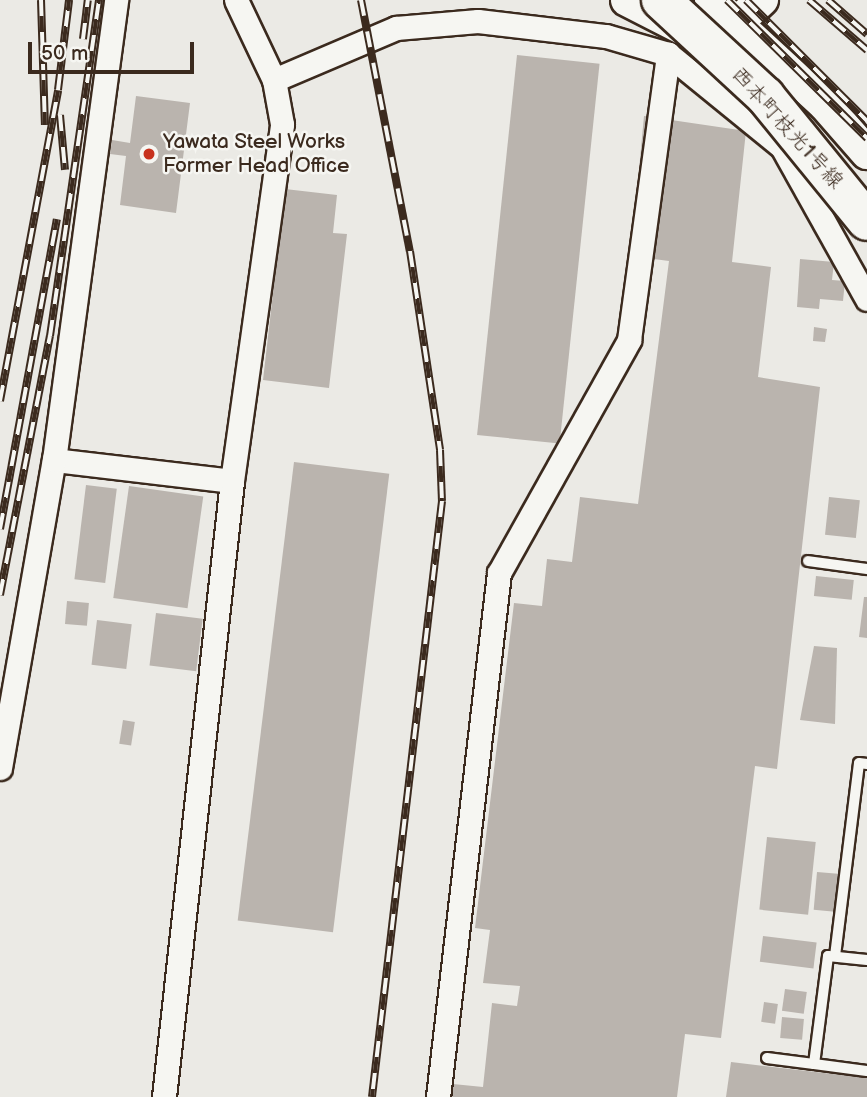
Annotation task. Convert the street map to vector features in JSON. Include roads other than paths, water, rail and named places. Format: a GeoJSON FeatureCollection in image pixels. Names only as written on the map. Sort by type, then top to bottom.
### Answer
{"type":"FeatureCollection","features":[{"type":"Feature","properties":{"kind":"highway"},"geometry":{"type":"LineString","coordinates":[[661,0],[765,96],[867,222]]}},
{"type":"Feature","properties":{"kind":"street"},"geometry":{"type":"LineString","coordinates":[[0,768],[54,460],[116,0]]}},
{"type":"Feature","properties":{"kind":"street"},"geometry":{"type":"LineString","coordinates":[[164,1097],[232,481],[282,124],[274,80],[236,0]]}},
{"type":"Feature","properties":{"kind":"street","name":"西本町枝光1号線"},"geometry":{"type":"LineString","coordinates":[[627,0],[696,36],[773,106],[867,222]]}},
{"type":"Feature","properties":{"kind":"street"},"geometry":{"type":"LineString","coordinates":[[696,36],[709,0]]}},
{"type":"Feature","properties":{"kind":"street","name":"西本町枝光1号線"},"geometry":{"type":"LineString","coordinates":[[709,0],[738,22],[867,153]]}},
{"type":"Feature","properties":{"kind":"street"},"geometry":{"type":"LineString","coordinates":[[696,36],[738,22],[762,0]]}},
{"type":"Feature","properties":{"kind":"street"},"geometry":{"type":"LineString","coordinates":[[274,80],[396,28],[478,21],[606,36],[668,54],[782,147],[867,299]]}},
{"type":"Feature","properties":{"kind":"street"},"geometry":{"type":"LineString","coordinates":[[438,1097],[499,573],[629,340],[668,54]]}},
{"type":"Feature","properties":{"kind":"street"},"geometry":{"type":"LineString","coordinates":[[54,460],[232,481]]}},
{"type":"Feature","properties":{"kind":"lane"},"geometry":{"type":"LineString","coordinates":[[808,561],[867,569]]}},
{"type":"Feature","properties":{"kind":"lane"},"geometry":{"type":"LineString","coordinates":[[835,956],[859,763],[867,764]]}},
{"type":"Feature","properties":{"kind":"lane"},"geometry":{"type":"LineString","coordinates":[[814,1064],[828,956],[867,960]]}},
{"type":"Feature","properties":{"kind":"lane"},"geometry":{"type":"LineString","coordinates":[[767,1058],[867,1071]]}},
{"type":"Feature","properties":{"kind":"railway"},"geometry":{"type":"LineString","coordinates":[[41,0],[45,125]]}},
{"type":"Feature","properties":{"kind":"railway"},"geometry":{"type":"LineString","coordinates":[[0,401],[58,90],[69,0]]}},
{"type":"Feature","properties":{"kind":"railway"},"geometry":{"type":"LineString","coordinates":[[83,39],[88,0]]}},
{"type":"Feature","properties":{"kind":"railway"},"geometry":{"type":"LineString","coordinates":[[0,595],[50,336],[99,0]]}},
{"type":"Feature","properties":{"kind":"railway"},"geometry":{"type":"LineString","coordinates":[[361,0],[410,251],[440,450],[442,501],[372,1097]]}},
{"type":"Feature","properties":{"kind":"railway"},"geometry":{"type":"LineString","coordinates":[[727,0],[867,138]]}},
{"type":"Feature","properties":{"kind":"railway"},"geometry":{"type":"LineString","coordinates":[[746,0],[867,121]]}},
{"type":"Feature","properties":{"kind":"railway"},"geometry":{"type":"LineString","coordinates":[[809,0],[867,50]]}},
{"type":"Feature","properties":{"kind":"railway"},"geometry":{"type":"LineString","coordinates":[[828,0],[867,34]]}},
{"type":"Feature","properties":{"kind":"railway"},"geometry":{"type":"LineString","coordinates":[[60,115],[65,170]]}},
{"type":"Feature","properties":{"kind":"railway"},"geometry":{"type":"LineString","coordinates":[[0,529],[57,219]]}},
{"type":"Feature","properties":{"kind":"place","name":"Yawata Steel Works Former Head Office"},"geometry":{"type":"Point","coordinates":[149,154]}}]}
